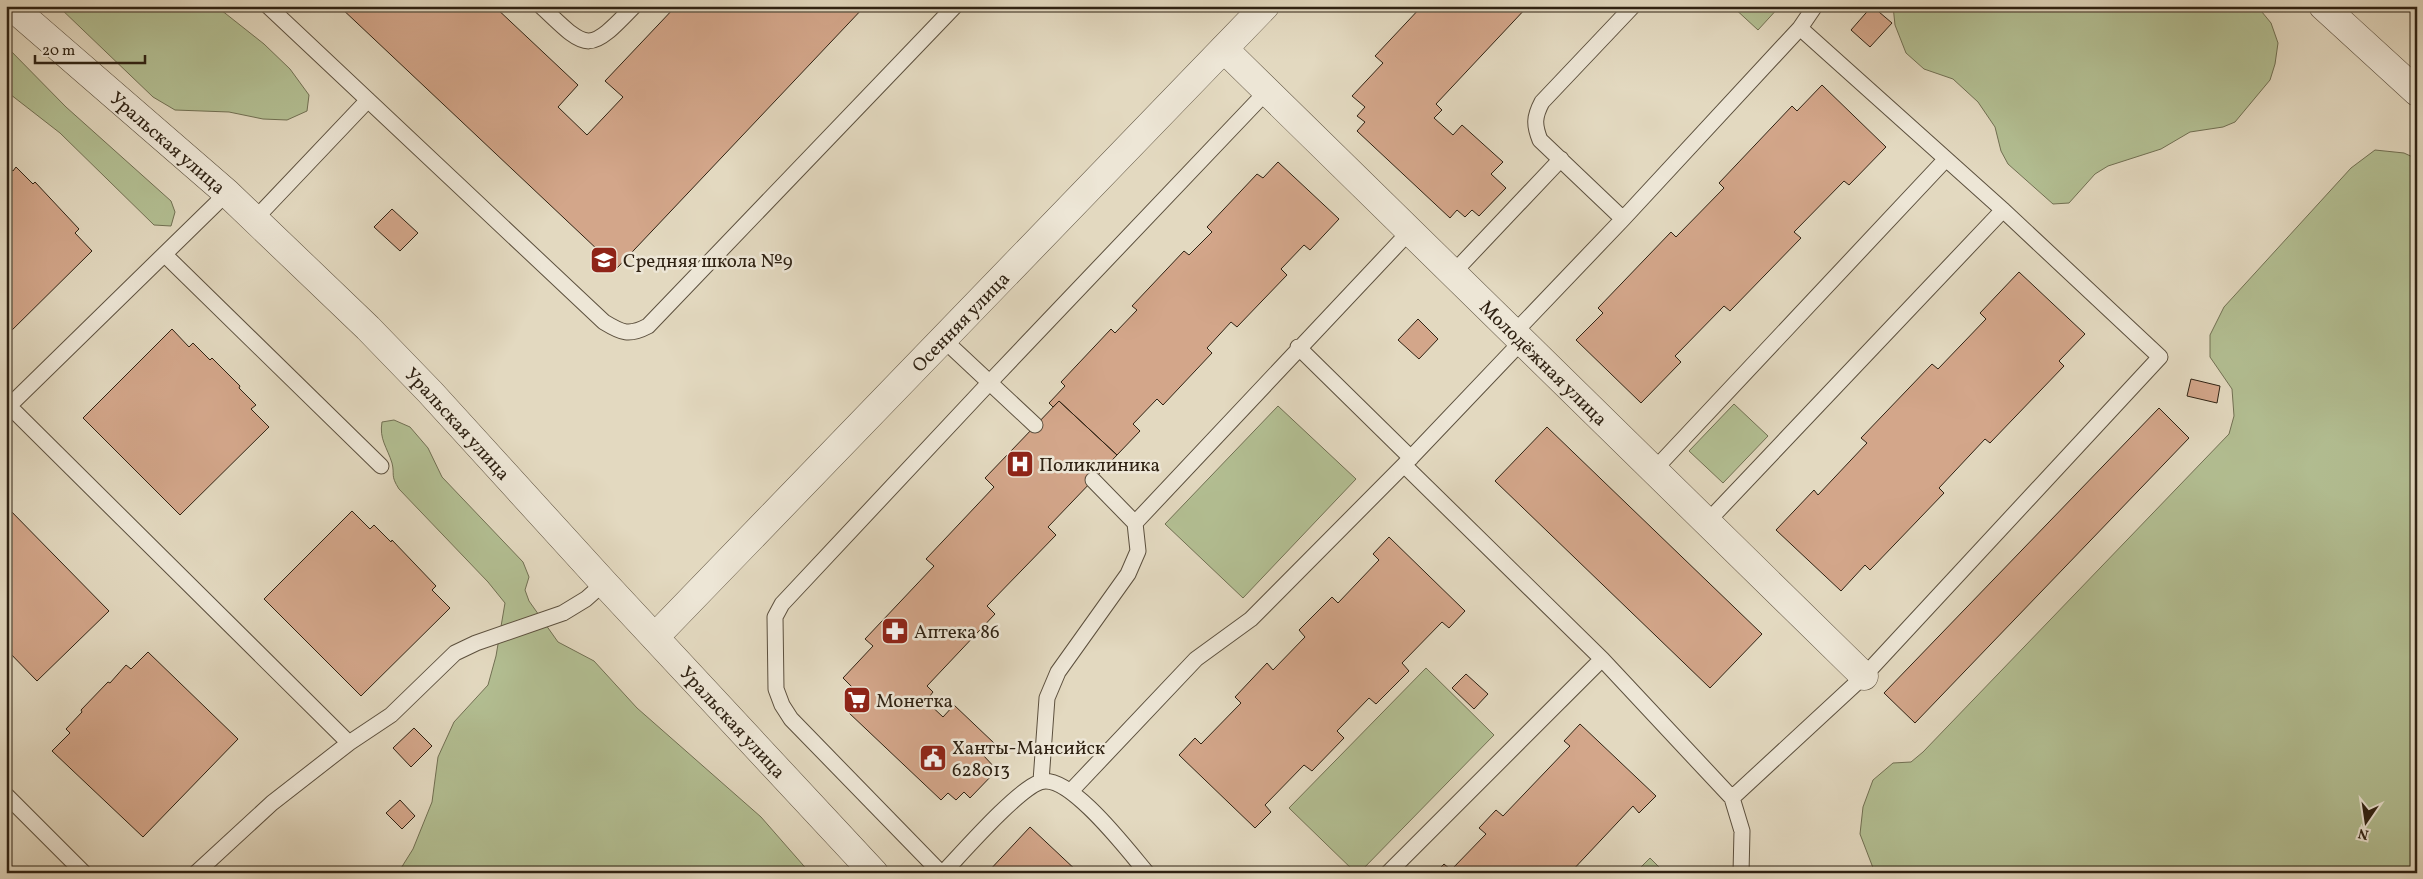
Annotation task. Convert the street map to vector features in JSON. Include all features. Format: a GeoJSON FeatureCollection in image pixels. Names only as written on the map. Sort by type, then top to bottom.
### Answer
{"type":"FeatureCollection","features":[{"type":"Feature","properties":{"kind":"street","name":"Уральская улица"},"geometry":{"type":"LineString","coordinates":[[11,6],[227,193],[318,279],[430,392],[604,583],[874,873]]}},
{"type":"Feature","properties":{"kind":"street","name":"Осенняя улица"},"geometry":{"type":"LineString","coordinates":[[655,637],[1265,6]]}},
{"type":"Feature","properties":{"kind":"street"},"geometry":{"type":"LineString","coordinates":[[2323,6],[2417,92]]}},
{"type":"Feature","properties":{"kind":"street","name":"Молодёжная улица"},"geometry":{"type":"LineString","coordinates":[[1224,49],[1864,676]]}},
{"type":"Feature","properties":{"kind":"lane"},"geometry":{"type":"LineString","coordinates":[[268,6],[604,322],[620,332],[636,333],[648,326],[955,6]]}},
{"type":"Feature","properties":{"kind":"lane"},"geometry":{"type":"LineString","coordinates":[[541,6],[571,34],[582,41],[594,41],[605,36],[634,6]]}},
{"type":"Feature","properties":{"kind":"lane"},"geometry":{"type":"LineString","coordinates":[[1623,219],[1540,140],[1535,127],[1536,114],[1542,102],[1633,6]]}},
{"type":"Feature","properties":{"kind":"lane"},"geometry":{"type":"LineString","coordinates":[[1071,791],[1196,660],[1251,619],[1408,462],[1623,219],[1800,28],[1815,6]]}},
{"type":"Feature","properties":{"kind":"lane"},"geometry":{"type":"LineString","coordinates":[[1732,798],[1864,676],[2160,357],[2003,210],[1800,28]]}},
{"type":"Feature","properties":{"kind":"lane"},"geometry":{"type":"LineString","coordinates":[[1147,873],[1088,806],[1071,791],[1057,784],[1041,781],[1024,791],[942,873],[791,719],[782,705],[776,689],[775,616],[782,604],[990,382],[1267,92]]}},
{"type":"Feature","properties":{"kind":"lane"},"geometry":{"type":"LineString","coordinates":[[255,219],[368,100]]}},
{"type":"Feature","properties":{"kind":"lane"},"geometry":{"type":"LineString","coordinates":[[1453,273],[1561,159]]}},
{"type":"Feature","properties":{"kind":"lane"},"geometry":{"type":"LineString","coordinates":[[1654,470],[1946,159]]}},
{"type":"Feature","properties":{"kind":"lane"},"geometry":{"type":"LineString","coordinates":[[227,193],[8,405],[349,743]]}},
{"type":"Feature","properties":{"kind":"lane"},"geometry":{"type":"LineString","coordinates":[[1708,522],[2003,210]]}},
{"type":"Feature","properties":{"kind":"lane"},"geometry":{"type":"LineString","coordinates":[[1135,523],[1410,231]]}},
{"type":"Feature","properties":{"kind":"lane"},"geometry":{"type":"LineString","coordinates":[[165,255],[381,466]]}},
{"type":"Feature","properties":{"kind":"lane"},"geometry":{"type":"LineString","coordinates":[[943,339],[1035,426]]}},
{"type":"Feature","properties":{"kind":"lane"},"geometry":{"type":"LineString","coordinates":[[1298,348],[1602,659],[1732,798],[1742,831],[1741,873]]}},
{"type":"Feature","properties":{"kind":"lane"},"geometry":{"type":"LineString","coordinates":[[1041,781],[1047,698],[1058,672],[1128,574],[1138,551],[1135,523],[1093,480]]}},
{"type":"Feature","properties":{"kind":"lane"},"geometry":{"type":"LineString","coordinates":[[196,873],[272,803],[349,743],[390,715],[455,653],[476,643],[563,613],[586,599],[604,583]]}},
{"type":"Feature","properties":{"kind":"lane"},"geometry":{"type":"LineString","coordinates":[[1388,873],[1602,659]]}},
{"type":"Feature","properties":{"kind":"lane"},"geometry":{"type":"LineString","coordinates":[[6,795],[84,873]]}},
{"type":"Feature","properties":{"kind":"green space"},"geometry":{"type":"Polygon","coordinates":[[[58,6],[216,6],[264,44],[290,69],[309,95],[307,111],[287,120],[263,119],[229,112],[175,110],[153,97],[58,6]]]}},
{"type":"Feature","properties":{"kind":"green space"},"geometry":{"type":"Polygon","coordinates":[[[1732,6],[1780,6],[1758,30],[1732,6]]]}},
{"type":"Feature","properties":{"kind":"green space"},"geometry":{"type":"Polygon","coordinates":[[[1893,6],[2257,6],[2271,23],[2278,43],[2275,64],[2270,80],[2235,122],[2223,127],[2190,132],[2161,149],[2108,166],[2095,174],[2069,203],[2053,204],[2008,164],[2001,151],[1995,127],[1978,102],[1953,79],[1924,69],[1906,53],[1895,25],[1893,6]]]}},
{"type":"Feature","properties":{"kind":"green space"},"geometry":{"type":"Polygon","coordinates":[[[6,46],[66,107],[171,201],[175,212],[171,226],[154,225],[60,133],[6,91],[6,46]]]}},
{"type":"Feature","properties":{"kind":"green space"},"geometry":{"type":"Polygon","coordinates":[[[2375,150],[2404,153],[2417,159],[2417,873],[1875,873],[1860,834],[1863,807],[1873,780],[1893,763],[1911,762],[1923,752],[2229,434],[2234,416],[2232,389],[2210,357],[2210,335],[2224,307],[2351,168],[2375,150]]]}},
{"type":"Feature","properties":{"kind":"green space"},"geometry":{"type":"Polygon","coordinates":[[[1734,404],[1768,436],[1723,483],[1689,451],[1734,404]]]}},
{"type":"Feature","properties":{"kind":"green space"},"geometry":{"type":"Polygon","coordinates":[[[1278,406],[1356,479],[1243,598],[1165,524],[1278,406]]]}},
{"type":"Feature","properties":{"kind":"green space"},"geometry":{"type":"Polygon","coordinates":[[[394,420],[410,427],[428,448],[442,477],[523,562],[529,577],[525,590],[529,601],[558,642],[594,661],[637,708],[761,817],[810,873],[398,873],[413,849],[432,802],[438,757],[454,722],[488,685],[496,656],[505,603],[488,582],[399,489],[393,475],[392,463],[384,443],[381,428],[382,422],[394,420]]]}},
{"type":"Feature","properties":{"kind":"green space"},"geometry":{"type":"Polygon","coordinates":[[[1426,668],[1494,735],[1359,873],[1356,873],[1289,808],[1426,668]]]}},
{"type":"Feature","properties":{"kind":"green space"},"geometry":{"type":"Polygon","coordinates":[[[1650,858],[1665,873],[1635,873],[1650,858]]]}},
{"type":"Feature","properties":{"kind":"building"},"geometry":{"type":"Polygon","coordinates":[[[339,6],[494,6],[578,85],[558,107],[587,135],[623,97],[605,81],[676,6],[865,6],[617,268],[339,6]]]}},
{"type":"Feature","properties":{"kind":"building"},"geometry":{"type":"Polygon","coordinates":[[[1422,6],[1528,6],[1436,104],[1442,110],[1434,118],[1453,135],[1462,125],[1503,162],[1491,174],[1506,188],[1479,216],[1472,210],[1465,217],[1457,210],[1450,218],[1357,131],[1365,122],[1357,116],[1365,107],[1352,96],[1383,63],[1375,56],[1422,6]]]}},
{"type":"Feature","properties":{"kind":"building"},"geometry":{"type":"Polygon","coordinates":[[[1872,6],[1892,23],[1870,47],[1851,30],[1872,6]]]}},
{"type":"Feature","properties":{"kind":"building"},"geometry":{"type":"Polygon","coordinates":[[[1822,85],[1886,147],[1849,185],[1844,181],[1794,232],[1801,238],[1730,311],[1724,306],[1675,356],[1681,362],[1641,403],[1576,340],[1603,313],[1598,308],[1671,232],[1676,237],[1724,188],[1719,183],[1792,106],[1797,111],[1822,85]]]}},
{"type":"Feature","properties":{"kind":"building"},"geometry":{"type":"Polygon","coordinates":[[[1278,162],[1339,219],[1310,250],[1304,245],[1281,269],[1287,275],[1237,327],[1231,322],[1207,348],[1212,353],[1163,405],[1157,399],[1133,424],[1140,431],[1117,455],[1059,401],[1053,407],[1049,403],[1065,386],[1061,382],[1111,329],[1115,333],[1137,310],[1132,306],[1184,251],[1189,255],[1212,232],[1207,227],[1257,174],[1263,178],[1278,162]]]}},
{"type":"Feature","properties":{"kind":"building"},"geometry":{"type":"Polygon","coordinates":[[[6,165],[13,171],[16,167],[33,184],[35,182],[79,229],[75,233],[92,251],[6,336],[6,165]]]}},
{"type":"Feature","properties":{"kind":"building"},"geometry":{"type":"Polygon","coordinates":[[[392,209],[418,233],[400,251],[374,227],[392,209]]]}},
{"type":"Feature","properties":{"kind":"building"},"geometry":{"type":"Polygon","coordinates":[[[2019,272],[2085,334],[2059,361],[2064,366],[1990,443],[1985,439],[1939,488],[1944,493],[1870,570],[1865,565],[1841,591],[1776,530],[1814,490],[1818,495],[1867,443],[1861,438],[1932,364],[1938,369],[1986,319],[1980,313],[2019,272]]]}},
{"type":"Feature","properties":{"kind":"building"},"geometry":{"type":"Polygon","coordinates":[[[1418,319],[1438,339],[1419,359],[1398,340],[1418,319]]]}},
{"type":"Feature","properties":{"kind":"building"},"geometry":{"type":"Polygon","coordinates":[[[172,329],[189,347],[193,343],[210,360],[212,358],[240,386],[239,388],[256,405],[251,409],[269,427],[180,515],[83,418],[172,329]]]}},
{"type":"Feature","properties":{"kind":"building"},"geometry":{"type":"Polygon","coordinates":[[[2191,379],[2220,386],[2217,403],[2187,396],[2191,379]]]}},
{"type":"Feature","properties":{"kind":"building"},"geometry":{"type":"Polygon","coordinates":[[[1059,401],[1117,455],[1048,527],[1056,535],[987,606],[995,614],[927,686],[933,692],[926,701],[943,717],[954,705],[995,744],[983,755],[997,770],[970,798],[964,792],[956,800],[948,793],[941,800],[848,712],[855,704],[846,697],[854,689],[843,678],[873,646],[865,639],[934,566],[926,559],[994,487],[985,478],[1059,401]]]}},
{"type":"Feature","properties":{"kind":"building"},"geometry":{"type":"Polygon","coordinates":[[[2159,408],[2189,438],[1915,723],[1884,693],[2159,408]]]}},
{"type":"Feature","properties":{"kind":"building"},"geometry":{"type":"Polygon","coordinates":[[[1547,427],[1762,634],[1710,688],[1495,481],[1547,427]]]}},
{"type":"Feature","properties":{"kind":"building"},"geometry":{"type":"Polygon","coordinates":[[[6,506],[109,611],[37,681],[6,649],[6,506]]]}},
{"type":"Feature","properties":{"kind":"building"},"geometry":{"type":"Polygon","coordinates":[[[352,511],[370,529],[374,525],[391,542],[392,540],[436,586],[432,590],[450,608],[361,696],[264,599],[352,511]]]}},
{"type":"Feature","properties":{"kind":"building"},"geometry":{"type":"Polygon","coordinates":[[[1389,537],[1465,611],[1449,628],[1442,622],[1402,663],[1409,671],[1376,704],[1369,698],[1337,731],[1344,738],[1312,771],[1304,765],[1265,805],[1271,812],[1255,828],[1179,755],[1195,738],[1201,744],[1241,703],[1235,697],[1267,663],[1273,670],[1305,637],[1299,630],[1332,597],[1338,603],[1379,560],[1373,554],[1389,537]]]}},
{"type":"Feature","properties":{"kind":"building"},"geometry":{"type":"Polygon","coordinates":[[[148,652],[238,739],[143,837],[52,751],[70,733],[66,729],[82,712],[81,710],[108,682],[110,683],[126,665],[131,669],[148,652]]]}},
{"type":"Feature","properties":{"kind":"building"},"geometry":{"type":"Polygon","coordinates":[[[1466,674],[1488,694],[1474,709],[1452,688],[1466,674]]]}},
{"type":"Feature","properties":{"kind":"building"},"geometry":{"type":"Polygon","coordinates":[[[1580,724],[1656,796],[1639,813],[1633,806],[1570,873],[1435,873],[1444,864],[1451,870],[1486,834],[1479,828],[1496,810],[1503,816],[1570,746],[1564,741],[1580,724]]]}},
{"type":"Feature","properties":{"kind":"building"},"geometry":{"type":"Polygon","coordinates":[[[414,728],[432,746],[411,767],[393,748],[414,728]]]}},
{"type":"Feature","properties":{"kind":"building"},"geometry":{"type":"Polygon","coordinates":[[[400,800],[415,816],[402,829],[386,813],[400,800]]]}},
{"type":"Feature","properties":{"kind":"building"},"geometry":{"type":"Polygon","coordinates":[[[1030,827],[1079,873],[987,873],[1030,827]]]}},
{"type":"Feature","properties":{"kind":"place","name":"Средняя школа №9"},"geometry":{"type":"Point","coordinates":[604,260]}},
{"type":"Feature","properties":{"kind":"place","name":"Поликлиника"},"geometry":{"type":"Point","coordinates":[1020,464]}},
{"type":"Feature","properties":{"kind":"place","name":"Аптека 86"},"geometry":{"type":"Point","coordinates":[895,631]}},
{"type":"Feature","properties":{"kind":"place","name":"Монетка"},"geometry":{"type":"Point","coordinates":[857,700]}},
{"type":"Feature","properties":{"kind":"place","name":"Ханты-Мансийск 628013"},"geometry":{"type":"Point","coordinates":[933,758]}}]}
